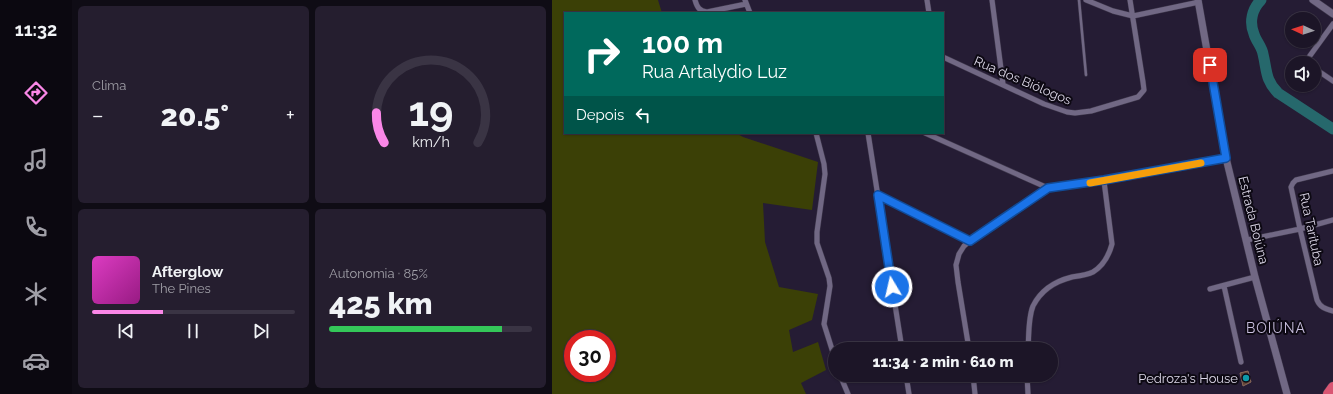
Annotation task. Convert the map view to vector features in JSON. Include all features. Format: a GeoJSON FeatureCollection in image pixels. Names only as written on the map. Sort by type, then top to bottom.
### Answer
{"type":"FeatureCollection","features":[{"type":"Feature","properties":{"kind":"highway"},"geometry":{"type":"LineString","coordinates":[[1328,394],[1333,389]]}},
{"type":"Feature","properties":{"kind":"street"},"geometry":{"type":"LineString","coordinates":[[695,0],[697,7],[702,12],[745,2],[750,12]]}},
{"type":"Feature","properties":{"kind":"street"},"geometry":{"type":"LineString","coordinates":[[927,0],[929,12]]}},
{"type":"Feature","properties":{"kind":"street"},"geometry":{"type":"LineString","coordinates":[[992,0],[1002,84]]}},
{"type":"Feature","properties":{"kind":"street"},"geometry":{"type":"LineString","coordinates":[[1086,0],[1113,11],[1133,16],[1201,1]]}},
{"type":"Feature","properties":{"kind":"street","name":"Rua dos Biólogos"},"geometry":{"type":"LineString","coordinates":[[944,57],[1044,104],[1067,112],[1075,113],[1091,111],[1138,98],[1144,90],[1130,0]]}},
{"type":"Feature","properties":{"kind":"street"},"geometry":{"type":"LineString","coordinates":[[1313,0],[1333,14]]}},
{"type":"Feature","properties":{"kind":"street","name":"Estrada Boiúna"},"geometry":{"type":"LineString","coordinates":[[1201,1],[1226,158],[1255,277],[1287,394]]}},
{"type":"Feature","properties":{"kind":"street"},"geometry":{"type":"LineString","coordinates":[[1311,56],[1333,24]]}},
{"type":"Feature","properties":{"kind":"street"},"geometry":{"type":"LineString","coordinates":[[1321,73],[1333,81]]}},
{"type":"Feature","properties":{"kind":"street"},"geometry":{"type":"LineString","coordinates":[[816,134],[825,174],[817,232],[817,243],[829,278],[830,286],[824,324],[830,342]]}},
{"type":"Feature","properties":{"kind":"street"},"geometry":{"type":"LineString","coordinates":[[868,134],[901,342]]}},
{"type":"Feature","properties":{"kind":"street"},"geometry":{"type":"LineString","coordinates":[[927,134],[1048,188]]}},
{"type":"Feature","properties":{"kind":"street"},"geometry":{"type":"LineString","coordinates":[[968,342],[956,265],[959,254],[964,246],[970,241],[1048,188],[1104,180],[1226,158]]}},
{"type":"Feature","properties":{"kind":"street","name":"Rua Tarituba"},"geometry":{"type":"LineString","coordinates":[[1333,171],[1296,180],[1291,187],[1317,300],[1319,305],[1323,308],[1333,311]]}},
{"type":"Feature","properties":{"kind":"street"},"geometry":{"type":"LineString","coordinates":[[1028,342],[1033,306],[1046,289],[1065,279],[1093,271],[1100,266],[1109,254],[1112,244],[1104,180]]}},
{"type":"Feature","properties":{"kind":"street"},"geometry":{"type":"LineString","coordinates":[[878,195],[970,241]]}},
{"type":"Feature","properties":{"kind":"street"},"geometry":{"type":"LineString","coordinates":[[1247,240],[1300,229],[1333,220]]}},
{"type":"Feature","properties":{"kind":"street"},"geometry":{"type":"LineString","coordinates":[[1210,289],[1255,277]]}},
{"type":"Feature","properties":{"kind":"street"},"geometry":{"type":"LineString","coordinates":[[1224,286],[1241,362]]}},
{"type":"Feature","properties":{"kind":"street"},"geometry":{"type":"LineString","coordinates":[[843,382],[848,394]]}},
{"type":"Feature","properties":{"kind":"street"},"geometry":{"type":"LineString","coordinates":[[907,382],[910,394]]}},
{"type":"Feature","properties":{"kind":"street"},"geometry":{"type":"LineString","coordinates":[[974,382],[975,394]]}},
{"type":"Feature","properties":{"kind":"street"},"geometry":{"type":"LineString","coordinates":[[1027,382],[1028,394]]}},
{"type":"Feature","properties":{"kind":"lane"},"geometry":{"type":"LineString","coordinates":[[1079,0],[1086,75]]}},
{"type":"Feature","properties":{"kind":"green space"},"geometry":{"type":"Polygon","coordinates":[[[552,0],[658,0],[662,12],[564,12],[564,134],[738,134],[818,162],[812,210],[763,203],[765,242],[779,287],[818,294],[812,320],[789,330],[793,352],[818,342],[826,370],[801,383],[806,394],[552,394],[552,0]]]}},
{"type":"Feature","properties":{"kind":"building","name":"Pedroza's House"},"geometry":{"type":"Polygon","coordinates":[[[1248,371],[1251,382],[1243,386],[1240,373],[1248,371]]]}},
{"type":"Feature","properties":{"kind":"waterway"},"geometry":{"type":"LineString","coordinates":[[1261,0],[1255,7],[1252,16],[1252,29],[1262,51],[1267,75],[1271,84],[1278,93],[1333,129]]}},
{"type":"Feature","properties":{"kind":"slow traffic"},"geometry":{"type":"LineString","coordinates":[[1090,183],[1201,163]]}},
{"type":"Feature","properties":{"kind":"place","name":"Pedroza's House"},"geometry":{"type":"Point","coordinates":[1246,378]}},
{"type":"Feature","properties":{"kind":"district","name":"BOIÚNA"},"geometry":{"type":"Point","coordinates":[1276,328]}},
{"type":"Feature","properties":{"kind":"route"},"geometry":{"type":"LineString","coordinates":[[892,287],[878,195],[970,241],[1048,188],[1104,180],[1226,158],[1210,65]]}}]}
